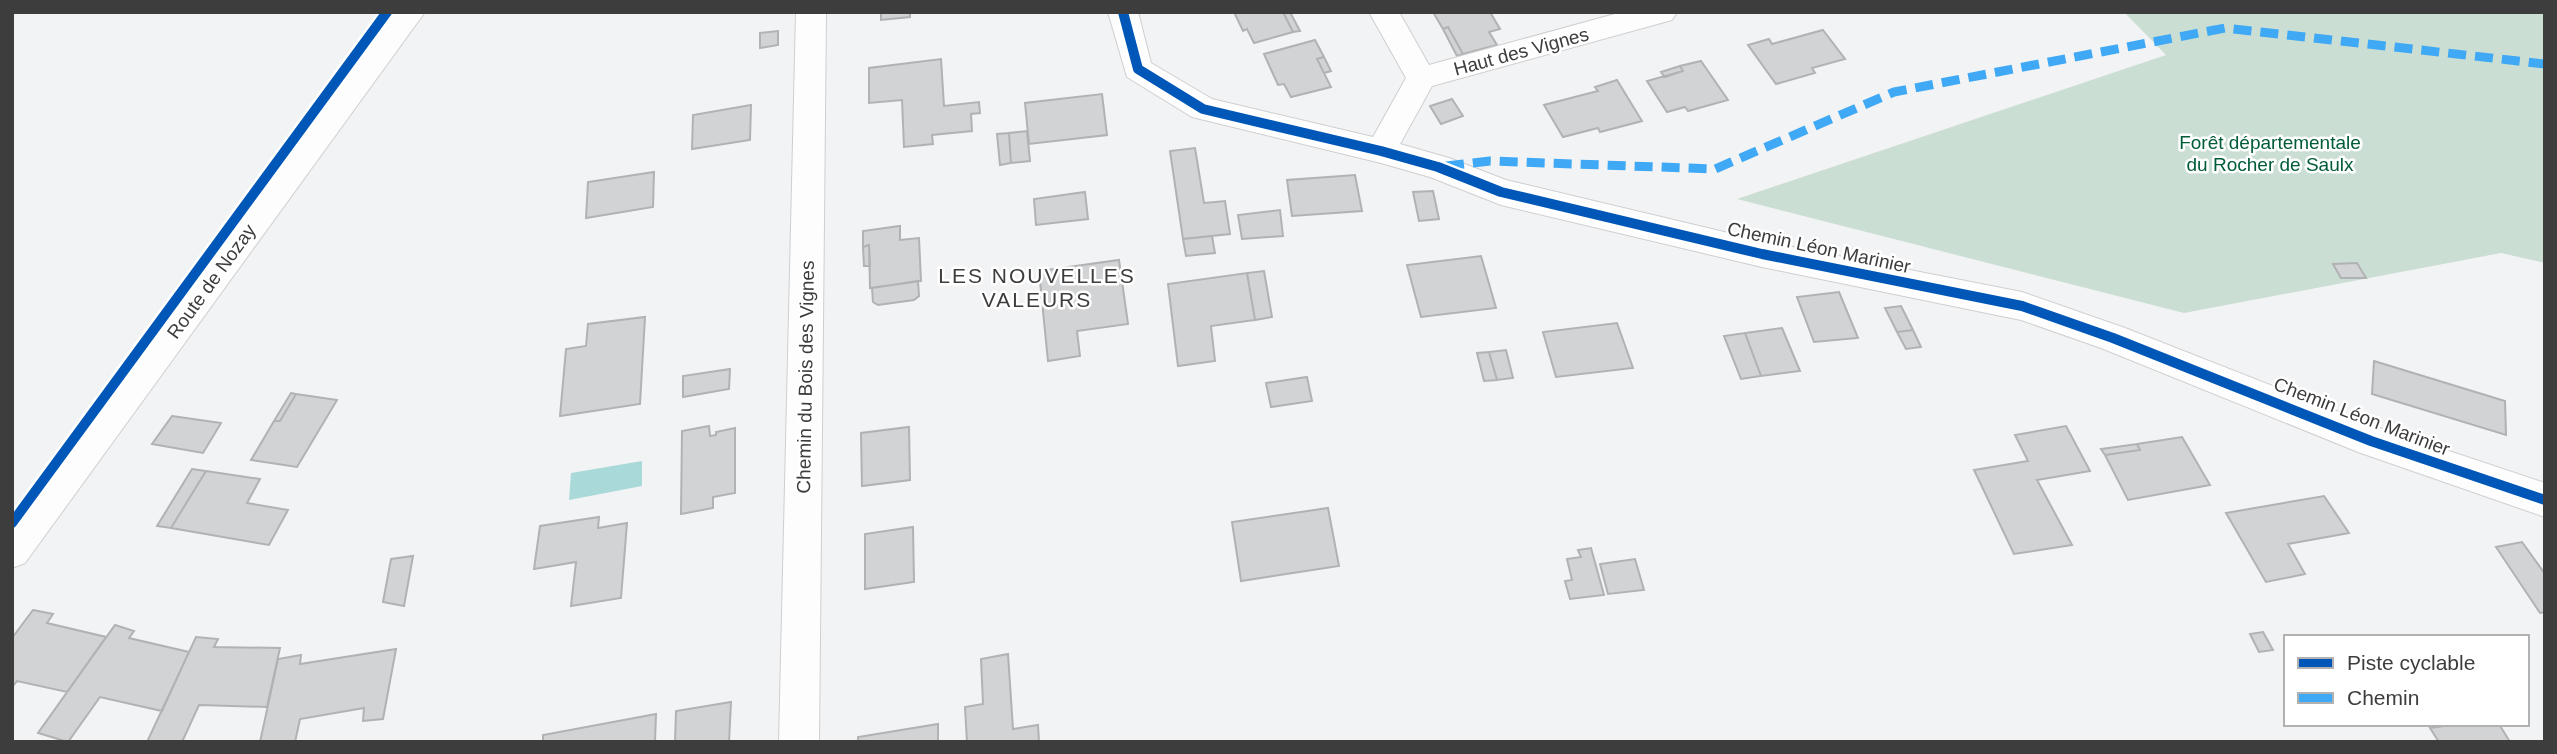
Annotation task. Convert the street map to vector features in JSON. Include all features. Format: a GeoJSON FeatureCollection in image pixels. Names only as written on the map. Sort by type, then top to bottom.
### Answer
{"type":"FeatureCollection","features":[{"type":"Feature","properties":{"kind":"street","name":"Route de Nozay"},"geometry":{"type":"LineString","coordinates":[[12,551],[410,12]]}},
{"type":"Feature","properties":{"kind":"street","name":"Chemin du Bois des Vignes"},"geometry":{"type":"LineString","coordinates":[[799,742],[811,12]]}},
{"type":"Feature","properties":{"kind":"street","name":"Chemin Léon Marinier"},"geometry":{"type":"LineString","coordinates":[[1123,12],[1138,69],[1203,109],[1381,151],[1438,167],[1513,195],[1762,254],[2022,306],[2113,338],[2371,441],[2545,500]]}},
{"type":"Feature","properties":{"kind":"street"},"geometry":{"type":"LineString","coordinates":[[1381,151],[1421,78],[1384,12]]}},
{"type":"Feature","properties":{"kind":"street","name":"Haut des Vignes"},"geometry":{"type":"LineString","coordinates":[[1421,78],[1662,12]]}},
{"type":"Feature","properties":{"kind":"green space","name":"Forêt départementale du Rocher de Saulx"},"geometry":{"type":"Polygon","coordinates":[[[2124,12],[2545,12],[2545,263],[2501,253],[2184,313],[1737,199],[2166,55],[2124,12]]]}},
{"type":"Feature","properties":{"kind":"water"},"geometry":{"type":"Polygon","coordinates":[[[642,461],[642,486],[569,500],[571,473],[642,461]]]}},
{"type":"Feature","properties":{"kind":"building"},"geometry":{"type":"Polygon","coordinates":[[[881,12],[910,12],[910,17],[881,20],[881,12]]]}},
{"type":"Feature","properties":{"kind":"building"},"geometry":{"type":"Polygon","coordinates":[[[1234,12],[1283,12],[1293,32],[1254,43],[1247,29],[1243,31],[1234,12]]]}},
{"type":"Feature","properties":{"kind":"building"},"geometry":{"type":"Polygon","coordinates":[[[1283,12],[1290,12],[1300,31],[1293,32],[1283,12]]]}},
{"type":"Feature","properties":{"kind":"building"},"geometry":{"type":"Polygon","coordinates":[[[1433,12],[1490,12],[1500,29],[1489,32],[1497,45],[1463,54],[1448,27],[1443,29],[1433,12]]]}},
{"type":"Feature","properties":{"kind":"building"},"geometry":{"type":"Polygon","coordinates":[[[1448,27],[1463,54],[1457,56],[1443,29],[1448,27]]]}},
{"type":"Feature","properties":{"kind":"building"},"geometry":{"type":"Polygon","coordinates":[[[1823,30],[1845,59],[1812,68],[1815,73],[1776,84],[1748,45],[1769,39],[1772,44],[1823,30]]]}},
{"type":"Feature","properties":{"kind":"building"},"geometry":{"type":"Polygon","coordinates":[[[778,31],[778,45],[760,48],[760,33],[778,31]]]}},
{"type":"Feature","properties":{"kind":"building"},"geometry":{"type":"Polygon","coordinates":[[[1315,40],[1324,57],[1317,59],[1331,87],[1291,97],[1284,84],[1278,85],[1264,54],[1315,40]]]}},
{"type":"Feature","properties":{"kind":"building"},"geometry":{"type":"Polygon","coordinates":[[[1324,57],[1331,71],[1324,73],[1317,59],[1324,57]]]}},
{"type":"Feature","properties":{"kind":"building"},"geometry":{"type":"Polygon","coordinates":[[[941,59],[944,106],[979,102],[980,113],[971,114],[972,131],[932,135],[933,144],[904,147],[902,100],[869,103],[869,68],[941,59]]]}},
{"type":"Feature","properties":{"kind":"building"},"geometry":{"type":"Polygon","coordinates":[[[1701,61],[1728,100],[1688,111],[1685,107],[1667,112],[1647,81],[1683,71],[1680,66],[1701,61]]]}},
{"type":"Feature","properties":{"kind":"building"},"geometry":{"type":"Polygon","coordinates":[[[1680,66],[1683,71],[1665,77],[1661,72],[1680,66]]]}},
{"type":"Feature","properties":{"kind":"building"},"geometry":{"type":"Polygon","coordinates":[[[1617,80],[1642,121],[1600,132],[1598,128],[1563,137],[1544,105],[1598,91],[1595,87],[1617,80]]]}},
{"type":"Feature","properties":{"kind":"building"},"geometry":{"type":"Polygon","coordinates":[[[1102,94],[1107,135],[1029,144],[1025,103],[1102,94]]]}},
{"type":"Feature","properties":{"kind":"building"},"geometry":{"type":"Polygon","coordinates":[[[1452,99],[1463,116],[1441,124],[1430,106],[1452,99]]]}},
{"type":"Feature","properties":{"kind":"building"},"geometry":{"type":"Polygon","coordinates":[[[751,105],[750,140],[692,149],[693,115],[751,105]]]}},
{"type":"Feature","properties":{"kind":"building"},"geometry":{"type":"Polygon","coordinates":[[[1027,131],[1030,161],[1011,163],[1009,133],[1027,131]]]}},
{"type":"Feature","properties":{"kind":"building"},"geometry":{"type":"Polygon","coordinates":[[[1009,133],[1011,163],[1000,165],[997,134],[1009,133]]]}},
{"type":"Feature","properties":{"kind":"building"},"geometry":{"type":"Polygon","coordinates":[[[1195,148],[1204,203],[1225,201],[1230,234],[1183,239],[1170,151],[1195,148]]]}},
{"type":"Feature","properties":{"kind":"building"},"geometry":{"type":"Polygon","coordinates":[[[654,172],[653,207],[586,218],[588,182],[654,172]]]}},
{"type":"Feature","properties":{"kind":"building"},"geometry":{"type":"Polygon","coordinates":[[[1355,175],[1362,211],[1292,216],[1287,180],[1355,175]]]}},
{"type":"Feature","properties":{"kind":"building"},"geometry":{"type":"Polygon","coordinates":[[[1433,191],[1439,219],[1419,221],[1413,192],[1433,191]]]}},
{"type":"Feature","properties":{"kind":"building"},"geometry":{"type":"Polygon","coordinates":[[[1085,192],[1088,219],[1036,225],[1034,199],[1085,192]]]}},
{"type":"Feature","properties":{"kind":"building"},"geometry":{"type":"Polygon","coordinates":[[[1280,210],[1283,236],[1242,239],[1238,215],[1280,210]]]}},
{"type":"Feature","properties":{"kind":"building"},"geometry":{"type":"Polygon","coordinates":[[[900,226],[900,240],[919,238],[921,281],[870,288],[869,245],[863,247],[863,231],[900,226]]]}},
{"type":"Feature","properties":{"kind":"building"},"geometry":{"type":"Polygon","coordinates":[[[1212,236],[1215,253],[1186,256],[1183,239],[1212,236]]]}},
{"type":"Feature","properties":{"kind":"building"},"geometry":{"type":"Polygon","coordinates":[[[869,245],[870,266],[864,266],[863,247],[869,245]]]}},
{"type":"Feature","properties":{"kind":"building"},"geometry":{"type":"Polygon","coordinates":[[[1481,256],[1496,308],[1421,317],[1407,265],[1481,256]]]}},
{"type":"Feature","properties":{"kind":"building"},"geometry":{"type":"Polygon","coordinates":[[[1119,260],[1128,324],[1077,331],[1080,356],[1048,361],[1039,271],[1119,260]]]}},
{"type":"Feature","properties":{"kind":"building"},"geometry":{"type":"Polygon","coordinates":[[[2357,263],[2366,278],[2341,278],[2333,264],[2357,263]]]}},
{"type":"Feature","properties":{"kind":"building"},"geometry":{"type":"Polygon","coordinates":[[[1264,271],[1272,317],[1255,320],[1247,273],[1264,271]]]}},
{"type":"Feature","properties":{"kind":"building"},"geometry":{"type":"Polygon","coordinates":[[[1247,273],[1255,320],[1211,326],[1215,361],[1178,366],[1168,284],[1247,273]]]}},
{"type":"Feature","properties":{"kind":"building"},"geometry":{"type":"Polygon","coordinates":[[[918,281],[919,296],[914,300],[878,305],[873,302],[872,288],[918,281]]]}},
{"type":"Feature","properties":{"kind":"building"},"geometry":{"type":"Polygon","coordinates":[[[1839,292],[1858,338],[1814,342],[1797,297],[1839,292]]]}},
{"type":"Feature","properties":{"kind":"building"},"geometry":{"type":"Polygon","coordinates":[[[1901,306],[1913,330],[1897,332],[1885,308],[1901,306]]]}},
{"type":"Feature","properties":{"kind":"building"},"geometry":{"type":"Polygon","coordinates":[[[645,317],[640,404],[560,416],[566,349],[586,346],[588,324],[645,317]]]}},
{"type":"Feature","properties":{"kind":"building"},"geometry":{"type":"Polygon","coordinates":[[[1617,323],[1633,368],[1556,377],[1543,332],[1617,323]]]}},
{"type":"Feature","properties":{"kind":"building"},"geometry":{"type":"Polygon","coordinates":[[[1782,328],[1800,371],[1761,376],[1745,333],[1782,328]]]}},
{"type":"Feature","properties":{"kind":"building"},"geometry":{"type":"Polygon","coordinates":[[[1913,330],[1921,347],[1906,349],[1897,332],[1913,330]]]}},
{"type":"Feature","properties":{"kind":"building"},"geometry":{"type":"Polygon","coordinates":[[[1745,333],[1761,376],[1741,379],[1724,336],[1745,333]]]}},
{"type":"Feature","properties":{"kind":"building"},"geometry":{"type":"Polygon","coordinates":[[[1506,350],[1513,378],[1497,380],[1489,352],[1506,350]]]}},
{"type":"Feature","properties":{"kind":"building"},"geometry":{"type":"Polygon","coordinates":[[[1489,352],[1497,380],[1484,381],[1477,353],[1489,352]]]}},
{"type":"Feature","properties":{"kind":"building"},"geometry":{"type":"Polygon","coordinates":[[[2374,361],[2505,401],[2506,435],[2372,394],[2374,361]]]}},
{"type":"Feature","properties":{"kind":"building"},"geometry":{"type":"Polygon","coordinates":[[[730,369],[729,389],[683,397],[683,376],[730,369]]]}},
{"type":"Feature","properties":{"kind":"building"},"geometry":{"type":"Polygon","coordinates":[[[1307,377],[1312,401],[1271,407],[1266,383],[1307,377]]]}},
{"type":"Feature","properties":{"kind":"building"},"geometry":{"type":"Polygon","coordinates":[[[291,393],[296,394],[280,421],[274,421],[291,393]]]}},
{"type":"Feature","properties":{"kind":"building"},"geometry":{"type":"Polygon","coordinates":[[[296,394],[337,400],[297,467],[251,460],[274,421],[280,421],[296,394]]]}},
{"type":"Feature","properties":{"kind":"building"},"geometry":{"type":"Polygon","coordinates":[[[172,416],[221,423],[203,453],[152,444],[172,416]]]}},
{"type":"Feature","properties":{"kind":"building"},"geometry":{"type":"Polygon","coordinates":[[[709,426],[710,436],[735,428],[735,493],[713,497],[713,508],[681,514],[682,431],[709,426]]]}},
{"type":"Feature","properties":{"kind":"building"},"geometry":{"type":"Polygon","coordinates":[[[2066,426],[2090,471],[2037,480],[2072,545],[2014,554],[1974,470],[2028,461],[2015,435],[2066,426]]]}},
{"type":"Feature","properties":{"kind":"building"},"geometry":{"type":"Polygon","coordinates":[[[909,427],[910,480],[862,486],[861,433],[909,427]]]}},
{"type":"Feature","properties":{"kind":"building"},"geometry":{"type":"Polygon","coordinates":[[[2182,437],[2210,485],[2128,500],[2105,455],[2140,450],[2137,444],[2182,437]]]}},
{"type":"Feature","properties":{"kind":"building"},"geometry":{"type":"Polygon","coordinates":[[[2137,444],[2140,450],[2105,455],[2101,449],[2137,444]]]}},
{"type":"Feature","properties":{"kind":"building"},"geometry":{"type":"Polygon","coordinates":[[[192,469],[206,471],[171,528],[157,526],[192,469]]]}},
{"type":"Feature","properties":{"kind":"building"},"geometry":{"type":"Polygon","coordinates":[[[206,471],[260,479],[247,503],[288,510],[269,545],[171,528],[206,471]]]}},
{"type":"Feature","properties":{"kind":"building"},"geometry":{"type":"Polygon","coordinates":[[[2324,496],[2349,533],[2288,544],[2305,574],[2266,582],[2226,513],[2324,496]]]}},
{"type":"Feature","properties":{"kind":"building"},"geometry":{"type":"Polygon","coordinates":[[[1328,508],[1339,566],[1241,581],[1232,522],[1328,508]]]}},
{"type":"Feature","properties":{"kind":"building"},"geometry":{"type":"Polygon","coordinates":[[[599,517],[598,528],[627,523],[621,598],[571,606],[576,562],[534,569],[540,526],[599,517]]]}},
{"type":"Feature","properties":{"kind":"building"},"geometry":{"type":"Polygon","coordinates":[[[913,527],[914,582],[865,589],[865,534],[913,527]]]}},
{"type":"Feature","properties":{"kind":"building"},"geometry":{"type":"Polygon","coordinates":[[[2522,542],[2545,574],[2545,612],[2540,613],[2496,547],[2522,542]]]}},
{"type":"Feature","properties":{"kind":"building"},"geometry":{"type":"Polygon","coordinates":[[[1591,548],[1604,595],[1570,599],[1565,581],[1572,580],[1567,559],[1581,557],[1578,550],[1591,548]]]}},
{"type":"Feature","properties":{"kind":"building"},"geometry":{"type":"Polygon","coordinates":[[[413,556],[404,606],[383,602],[391,559],[413,556]]]}},
{"type":"Feature","properties":{"kind":"building"},"geometry":{"type":"Polygon","coordinates":[[[1635,559],[1644,590],[1608,594],[1600,564],[1635,559]]]}},
{"type":"Feature","properties":{"kind":"building"},"geometry":{"type":"Polygon","coordinates":[[[33,610],[53,614],[47,623],[106,637],[67,692],[17,681],[12,687],[12,638],[33,610]]]}},
{"type":"Feature","properties":{"kind":"building"},"geometry":{"type":"Polygon","coordinates":[[[115,625],[134,631],[129,638],[189,652],[162,711],[100,697],[68,742],[38,733],[115,625]]]}},
{"type":"Feature","properties":{"kind":"building"},"geometry":{"type":"Polygon","coordinates":[[[2263,632],[2273,650],[2259,652],[2250,634],[2263,632]]]}},
{"type":"Feature","properties":{"kind":"building"},"geometry":{"type":"Polygon","coordinates":[[[196,637],[218,639],[214,647],[280,648],[267,707],[199,705],[182,742],[147,742],[196,637]]]}},
{"type":"Feature","properties":{"kind":"building"},"geometry":{"type":"Polygon","coordinates":[[[396,649],[383,719],[363,721],[364,708],[300,719],[295,742],[260,742],[278,659],[301,655],[300,664],[396,649]]]}},
{"type":"Feature","properties":{"kind":"building"},"geometry":{"type":"Polygon","coordinates":[[[1008,654],[1013,729],[1038,725],[1039,742],[967,742],[965,707],[983,704],[981,659],[1008,654]]]}},
{"type":"Feature","properties":{"kind":"building"},"geometry":{"type":"Polygon","coordinates":[[[731,702],[729,742],[675,742],[676,711],[731,702]]]}},
{"type":"Feature","properties":{"kind":"building"},"geometry":{"type":"Polygon","coordinates":[[[656,714],[655,742],[543,742],[543,735],[656,714]]]}},
{"type":"Feature","properties":{"kind":"building"},"geometry":{"type":"Polygon","coordinates":[[[938,724],[938,742],[858,742],[858,737],[938,724]]]}},
{"type":"Feature","properties":{"kind":"building"},"geometry":{"type":"Polygon","coordinates":[[[2500,726],[2510,742],[2439,742],[2430,728],[2500,726]]]}},
{"type":"Feature","properties":{"kind":"marked path"},"geometry":{"type":"LineString","coordinates":[[1446,166],[1490,161],[1715,169],[1894,92],[2225,28],[2545,64]]}},
{"type":"Feature","properties":{"kind":"cycle path"},"geometry":{"type":"LineString","coordinates":[[12,523],[387,12]]}},
{"type":"Feature","properties":{"kind":"cycle path"},"geometry":{"type":"LineString","coordinates":[[1123,12],[1138,69],[1203,109],[1381,151],[1438,167],[1501,192],[1762,254],[2022,306],[2113,338],[2371,441],[2545,500]]}},
{"type":"Feature","properties":{"kind":"district","name":"LES NOUVELLES VALEURS"},"geometry":{"type":"Point","coordinates":[1037,288]}}]}
